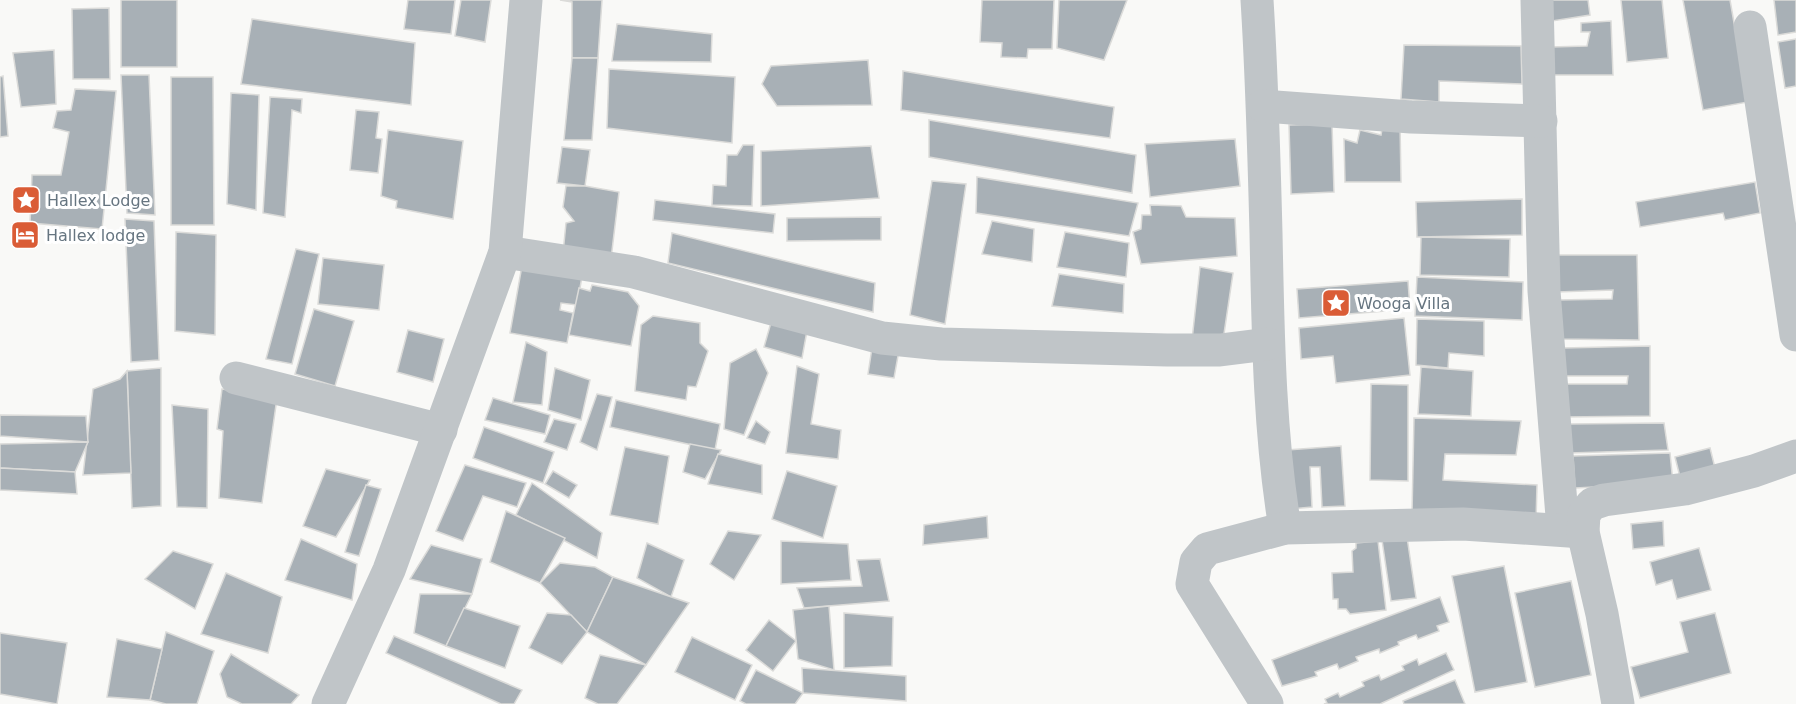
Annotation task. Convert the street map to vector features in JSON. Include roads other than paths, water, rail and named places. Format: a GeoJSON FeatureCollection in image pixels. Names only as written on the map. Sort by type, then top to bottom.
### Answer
{"type":"FeatureCollection","features":[{"type":"Feature","properties":{"kind":"street"},"geometry":{"type":"LineString","coordinates":[[328,704],[389,570],[505,252],[526,0]]}},
{"type":"Feature","properties":{"kind":"street"},"geometry":{"type":"LineString","coordinates":[[1257,0],[1263,106],[1268,344],[1277,477],[1285,528]]}},
{"type":"Feature","properties":{"kind":"street"},"geometry":{"type":"LineString","coordinates":[[1537,0],[1544,291],[1573,531],[1602,614],[1618,704]]}},
{"type":"Feature","properties":{"kind":"street"},"geometry":{"type":"LineString","coordinates":[[1750,27],[1796,335]]}},
{"type":"Feature","properties":{"kind":"street"},"geometry":{"type":"LineString","coordinates":[[1263,106],[1411,117],[1541,120]]}},
{"type":"Feature","properties":{"kind":"street"},"geometry":{"type":"LineString","coordinates":[[505,252],[634,272],[882,338],[941,344],[1167,350],[1220,350],[1268,344]]}},
{"type":"Feature","properties":{"kind":"street"},"geometry":{"type":"LineString","coordinates":[[236,378],[441,430]]}},
{"type":"Feature","properties":{"kind":"street"},"geometry":{"type":"LineString","coordinates":[[1573,531],[1592,504],[1604,500],[1685,489],[1754,471],[1796,456]]}},
{"type":"Feature","properties":{"kind":"street"},"geometry":{"type":"LineString","coordinates":[[1267,704],[1192,584],[1196,562],[1207,549],[1285,528],[1463,524],[1573,531]]}},
{"type":"Feature","properties":{"kind":"place","name":"Hallex Lodge"},"geometry":{"type":"Point","coordinates":[26,200]}},
{"type":"Feature","properties":{"kind":"place","name":"Hallex lodge"},"geometry":{"type":"Point","coordinates":[25,235]}},
{"type":"Feature","properties":{"kind":"place","name":"Wooga Villa"},"geometry":{"type":"Point","coordinates":[1336,303]}}]}
